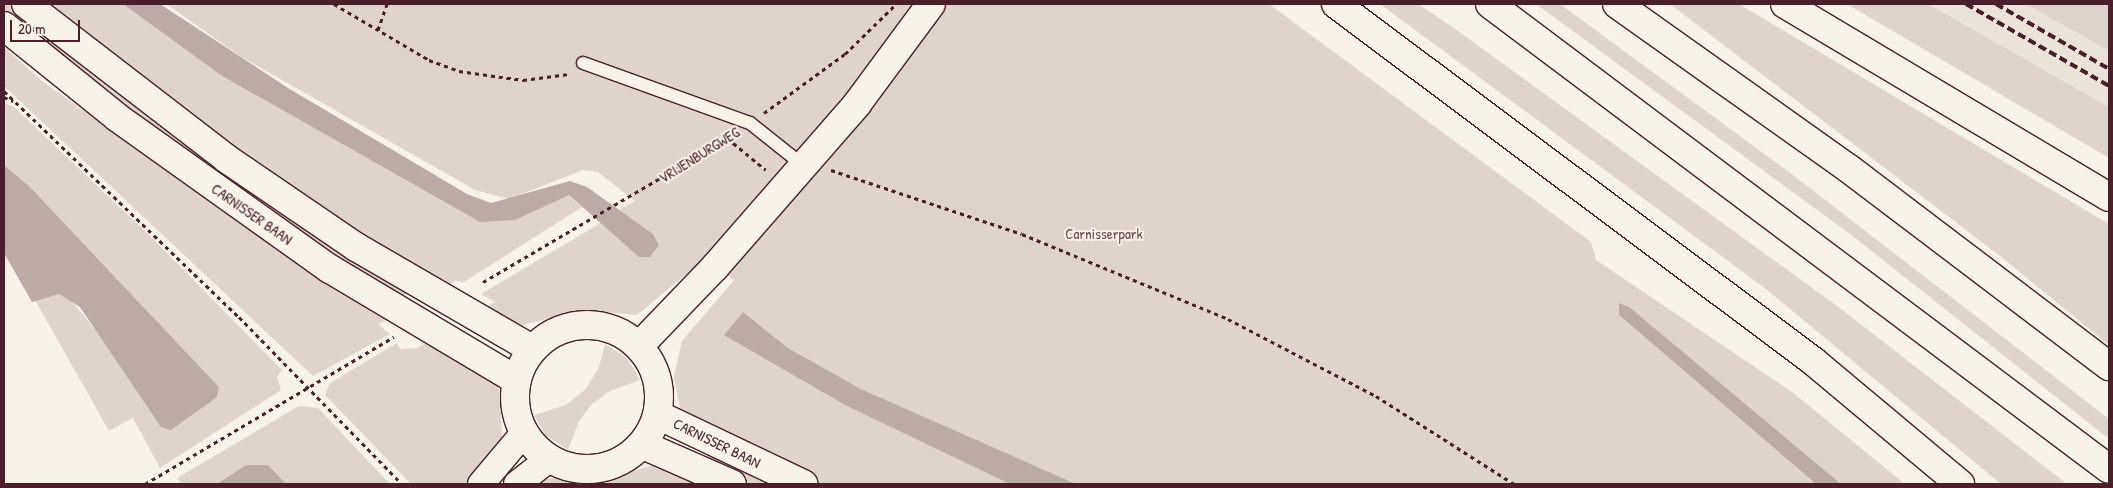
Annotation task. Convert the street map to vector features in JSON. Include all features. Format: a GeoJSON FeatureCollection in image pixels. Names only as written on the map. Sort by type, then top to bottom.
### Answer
{"type":"FeatureCollection","features":[{"type":"Feature","properties":{"kind":"main road","name":"CARNISSER BAAN"},"geometry":{"type":"LineString","coordinates":[[26,4],[227,159],[356,246],[532,349]]}},
{"type":"Feature","properties":{"kind":"main road"},"geometry":{"type":"LineString","coordinates":[[639,346],[785,186],[815,170],[932,4]]}},
{"type":"Feature","properties":{"kind":"main road"},"geometry":{"type":"LineString","coordinates":[[1336,4],[1813,361],[1960,484]]}},
{"type":"Feature","properties":{"kind":"main road"},"geometry":{"type":"LineString","coordinates":[[1490,4],[2109,469]]}},
{"type":"Feature","properties":{"kind":"main road"},"geometry":{"type":"LineString","coordinates":[[1617,4],[1848,168],[2109,366]]}},
{"type":"Feature","properties":{"kind":"main road"},"geometry":{"type":"LineString","coordinates":[[1785,4],[2109,197]]}},
{"type":"Feature","properties":{"kind":"main road","name":"CARNISSER BAAN"},"geometry":{"type":"LineString","coordinates":[[4,26],[126,123],[330,269],[516,380]]}},
{"type":"Feature","properties":{"kind":"main road"},"geometry":{"type":"LineString","coordinates":[[594,324],[610,328],[639,346],[659,385],[658,415],[642,445],[622,460],[598,469],[565,466],[550,459],[524,433],[515,407],[516,380],[532,349],[560,330],[594,324]]}},
{"type":"Feature","properties":{"kind":"main road","name":"CARNISSER BAAN"},"geometry":{"type":"LineString","coordinates":[[658,415],[803,484]]}},
{"type":"Feature","properties":{"kind":"main road","name":"CARNISSER BAAN"},"geometry":{"type":"LineString","coordinates":[[642,445],[732,484]]}},
{"type":"Feature","properties":{"kind":"street"},"geometry":{"type":"LineString","coordinates":[[481,484],[524,433]]}},
{"type":"Feature","properties":{"kind":"street"},"geometry":{"type":"LineString","coordinates":[[517,484],[550,459]]}},
{"type":"Feature","properties":{"kind":"lane"},"geometry":{"type":"LineString","coordinates":[[583,63],[750,123],[815,170]]}},
{"type":"Feature","properties":{"kind":"path"},"geometry":{"type":"LineString","coordinates":[[334,4],[429,60],[493,79],[547,79],[568,74],[583,63]]}},
{"type":"Feature","properties":{"kind":"path"},"geometry":{"type":"LineString","coordinates":[[378,30],[387,4]]}},
{"type":"Feature","properties":{"kind":"path","name":"VRIJENBURGWEG"},"geometry":{"type":"LineString","coordinates":[[483,282],[624,201],[750,123],[845,54],[896,4]]}},
{"type":"Feature","properties":{"kind":"path"},"geometry":{"type":"LineString","coordinates":[[4,91],[309,389],[402,484]]}},
{"type":"Feature","properties":{"kind":"path"},"geometry":{"type":"LineString","coordinates":[[4,98],[16,102]]}},
{"type":"Feature","properties":{"kind":"path"},"geometry":{"type":"LineString","coordinates":[[727,138],[785,186]]}},
{"type":"Feature","properties":{"kind":"path"},"geometry":{"type":"LineString","coordinates":[[815,170],[830,170],[1022,234],[1228,319],[1376,396],[1514,484]]}},
{"type":"Feature","properties":{"kind":"path"},"geometry":{"type":"LineString","coordinates":[[145,484],[397,336]]}},
{"type":"Feature","properties":{"kind":"shaded area"},"geometry":{"type":"Polygon","coordinates":[[[123,4],[160,4],[288,88],[467,194],[491,203],[570,181],[587,187],[653,234],[659,245],[650,257],[639,257],[569,195],[515,220],[480,222],[222,76],[123,4]]]}},
{"type":"Feature","properties":{"kind":"shaded area"},"geometry":{"type":"Polygon","coordinates":[[[1930,4],[2026,4],[2109,51],[2109,107],[1930,4]]]}},
{"type":"Feature","properties":{"kind":"shaded area"},"geometry":{"type":"Polygon","coordinates":[[[4,165],[30,187],[219,387],[217,397],[171,430],[161,427],[80,307],[59,294],[32,302],[4,253],[4,165]]]}},
{"type":"Feature","properties":{"kind":"shaded area"},"geometry":{"type":"Polygon","coordinates":[[[1619,303],[1629,307],[1841,484],[1816,484],[1619,315],[1619,303]]]}},
{"type":"Feature","properties":{"kind":"shaded area"},"geometry":{"type":"Polygon","coordinates":[[[743,312],[788,348],[861,389],[1076,484],[1010,484],[847,406],[724,335],[743,312]]]}},
{"type":"Feature","properties":{"kind":"shaded area"},"geometry":{"type":"Polygon","coordinates":[[[246,465],[268,465],[286,484],[217,484],[246,465]]]}},
{"type":"Feature","properties":{"kind":"green space"},"geometry":{"type":"Polygon","coordinates":[[[4,4],[10,4],[53,40],[410,287],[401,301],[340,264],[4,18],[4,4]]]}},
{"type":"Feature","properties":{"kind":"green space"},"geometry":{"type":"Polygon","coordinates":[[[35,4],[123,4],[222,76],[480,222],[569,195],[582,207],[464,282],[455,281],[440,290],[253,169],[35,4]]]}},
{"type":"Feature","properties":{"kind":"green space","name":"Carnisserpark"},"geometry":{"type":"Polygon","coordinates":[[[166,4],[1269,4],[1591,242],[1596,260],[1792,392],[1905,484],[1841,484],[1619,303],[1619,315],[1816,484],[1076,484],[861,389],[788,348],[743,312],[725,335],[1010,484],[821,484],[699,431],[681,413],[674,377],[682,341],[734,280],[706,258],[637,315],[580,310],[516,327],[479,311],[495,302],[481,294],[604,221],[639,257],[650,257],[659,245],[653,234],[619,210],[635,201],[598,172],[583,170],[509,199],[475,190],[240,56],[166,4]]]}},
{"type":"Feature","properties":{"kind":"green space"},"geometry":{"type":"Polygon","coordinates":[[[1380,4],[1418,4],[1451,26],[1837,306],[2067,484],[2001,484],[1766,289],[1380,4]]]}},
{"type":"Feature","properties":{"kind":"green space"},"geometry":{"type":"Polygon","coordinates":[[[1536,4],[1560,4],[1789,172],[2109,419],[2109,439],[1854,237],[1536,4]]]}},
{"type":"Feature","properties":{"kind":"green space"},"geometry":{"type":"Polygon","coordinates":[[[1670,4],[1739,4],[2109,224],[2109,345],[2000,256],[1670,4]]]}},
{"type":"Feature","properties":{"kind":"green space"},"geometry":{"type":"Polygon","coordinates":[[[1847,4],[1929,4],[2109,107],[2109,158],[1847,4]]]}},
{"type":"Feature","properties":{"kind":"green space"},"geometry":{"type":"Polygon","coordinates":[[[2026,4],[2109,4],[2109,51],[2026,4]]]}},
{"type":"Feature","properties":{"kind":"green space"},"geometry":{"type":"Polygon","coordinates":[[[4,47],[42,81],[242,223],[393,317],[378,324],[390,334],[313,376],[4,86],[4,47]]]}},
{"type":"Feature","properties":{"kind":"green space"},"geometry":{"type":"Polygon","coordinates":[[[4,103],[14,107],[148,234],[282,370],[277,377],[281,390],[160,468],[133,418],[109,431],[35,300],[59,294],[71,300],[113,352],[219,387],[30,187],[4,165],[4,103]]]}},
{"type":"Feature","properties":{"kind":"green space"},"geometry":{"type":"Polygon","coordinates":[[[434,338],[496,382],[500,393],[502,442],[472,484],[411,484],[325,395],[330,383],[397,343],[400,349],[418,348],[434,338]]]}},
{"type":"Feature","properties":{"kind":"green space"},"geometry":{"type":"Polygon","coordinates":[[[605,344],[627,358],[640,380],[610,391],[592,404],[579,421],[568,450],[545,435],[534,415],[566,405],[586,389],[599,367],[605,344]]]}},
{"type":"Feature","properties":{"kind":"green space"},"geometry":{"type":"Polygon","coordinates":[[[299,406],[318,408],[390,484],[286,484],[268,465],[246,465],[217,484],[181,484],[177,478],[299,406]]]}},
{"type":"Feature","properties":{"kind":"green space"},"geometry":{"type":"Polygon","coordinates":[[[711,449],[789,484],[749,484],[703,464],[711,449]]]}},
{"type":"Feature","properties":{"kind":"green space"},"geometry":{"type":"Polygon","coordinates":[[[655,464],[713,484],[526,484],[552,478],[600,483],[655,464]]]}},
{"type":"Feature","properties":{"kind":"railway"},"geometry":{"type":"LineString","coordinates":[[1966,4],[2109,86]]}},
{"type":"Feature","properties":{"kind":"railway"},"geometry":{"type":"LineString","coordinates":[[1996,4],[2109,69]]}}]}
